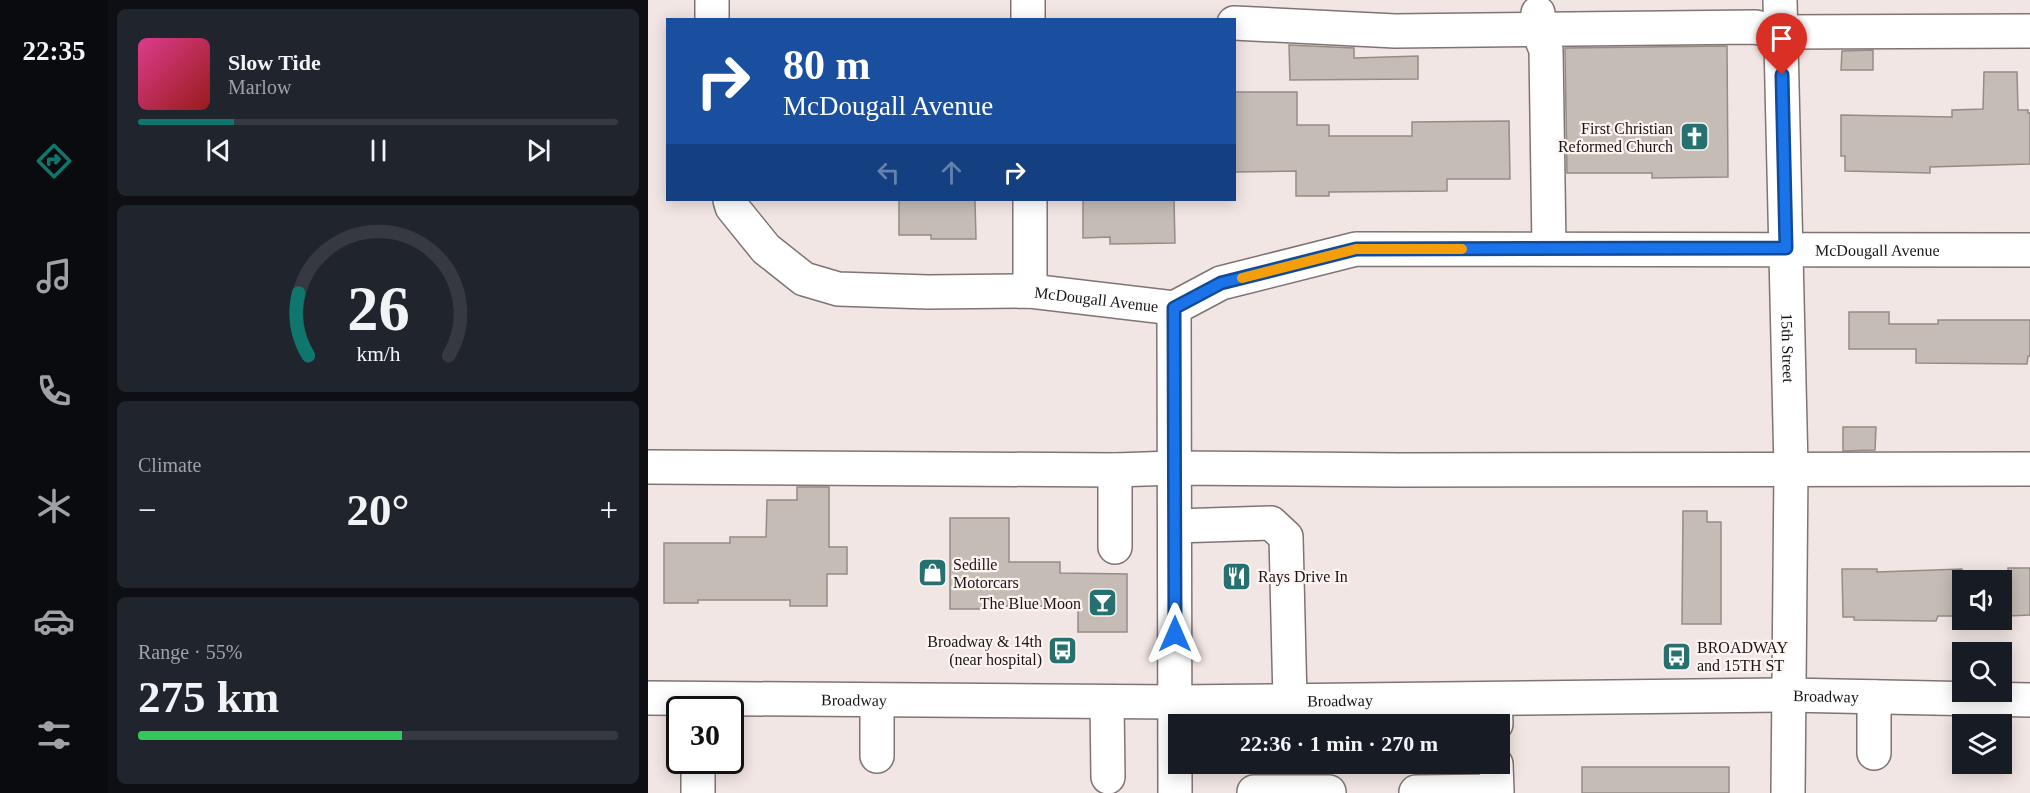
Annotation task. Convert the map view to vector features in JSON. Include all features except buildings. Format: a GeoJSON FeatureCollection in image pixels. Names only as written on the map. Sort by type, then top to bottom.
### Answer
{"type":"FeatureCollection","features":[{"type":"Feature","properties":{"kind":"street"},"geometry":{"type":"LineString","coordinates":[[712,0],[712,18]]}},
{"type":"Feature","properties":{"kind":"street"},"geometry":{"type":"LineString","coordinates":[[1028,0],[1028,18]]}},
{"type":"Feature","properties":{"kind":"street","name":"15th Street"},"geometry":{"type":"LineString","coordinates":[[1780,0],[1791,468],[1788,793]]}},
{"type":"Feature","properties":{"kind":"street"},"geometry":{"type":"LineString","coordinates":[[1538,21],[1546,50],[1549,248]]}},
{"type":"Feature","properties":{"kind":"street"},"geometry":{"type":"LineString","coordinates":[[1236,23],[1395,31],[1463,23],[1620,21],[1696,22],[1755,27],[1780,32],[2030,31]]}},
{"type":"Feature","properties":{"kind":"street","name":"McDougall Avenue"},"geometry":{"type":"LineString","coordinates":[[730,201],[732,207],[766,249],[804,279],[838,289],[928,292],[1030,291],[1174,308],[1221,283],[1356,249],[2030,250]]}},
{"type":"Feature","properties":{"kind":"street"},"geometry":{"type":"LineString","coordinates":[[1030,201],[1030,291]]}},
{"type":"Feature","properties":{"kind":"street"},"geometry":{"type":"LineString","coordinates":[[1174,308],[1175,793]]}},
{"type":"Feature","properties":{"kind":"street"},"geometry":{"type":"LineString","coordinates":[[648,467],[1115,470],[1174,468],[2030,469]]}},
{"type":"Feature","properties":{"kind":"street"},"geometry":{"type":"LineString","coordinates":[[1115,470],[1115,547]]}},
{"type":"Feature","properties":{"kind":"street"},"geometry":{"type":"LineString","coordinates":[[1175,526],[1271,523],[1286,537],[1290,701]]}},
{"type":"Feature","properties":{"kind":"street","name":"Broadway"},"geometry":{"type":"LineString","coordinates":[[744,703],[877,700],[1290,701],[1496,712],[1788,695],[2030,700]]}},
{"type":"Feature","properties":{"kind":"street"},"geometry":{"type":"LineString","coordinates":[[1874,697],[1874,753]]}},
{"type":"Feature","properties":{"kind":"street","name":"Broadway"},"geometry":{"type":"LineString","coordinates":[[648,698],[666,700]]}},
{"type":"Feature","properties":{"kind":"street"},"geometry":{"type":"LineString","coordinates":[[877,700],[877,756]]}},
{"type":"Feature","properties":{"kind":"street"},"geometry":{"type":"LineString","coordinates":[[1107,702],[1108,777]]}},
{"type":"Feature","properties":{"kind":"street"},"geometry":{"type":"LineString","coordinates":[[698,774],[698,793]]}},
{"type":"Feature","properties":{"kind":"street"},"geometry":{"type":"LineString","coordinates":[[1416,792],[1497,791],[1496,774]]}},
{"type":"Feature","properties":{"kind":"street"},"geometry":{"type":"LineString","coordinates":[[1254,792],[1329,792]]}},
{"type":"Feature","properties":{"kind":"slow traffic"},"geometry":{"type":"LineString","coordinates":[[1242,278],[1356,249],[1462,249]]}},
{"type":"Feature","properties":{"kind":"place","name":"First Christian Reformed Church"},"geometry":{"type":"Point","coordinates":[1694,137]}},
{"type":"Feature","properties":{"kind":"place","name":"Sedille Motorcars"},"geometry":{"type":"Point","coordinates":[932,573]}},
{"type":"Feature","properties":{"kind":"place","name":"Rays Drive In"},"geometry":{"type":"Point","coordinates":[1237,576]}},
{"type":"Feature","properties":{"kind":"place","name":"The Blue Moon"},"geometry":{"type":"Point","coordinates":[1102,603]}},
{"type":"Feature","properties":{"kind":"place","name":"Broadway & 14th (near hospital)"},"geometry":{"type":"Point","coordinates":[1063,650]}},
{"type":"Feature","properties":{"kind":"place","name":"BROADWAY and 15TH ST"},"geometry":{"type":"Point","coordinates":[1676,656]}},
{"type":"Feature","properties":{"kind":"route"},"geometry":{"type":"LineString","coordinates":[[1175,634],[1174,308],[1221,283],[1356,249],[1786,248],[1782,75]]}}]}
